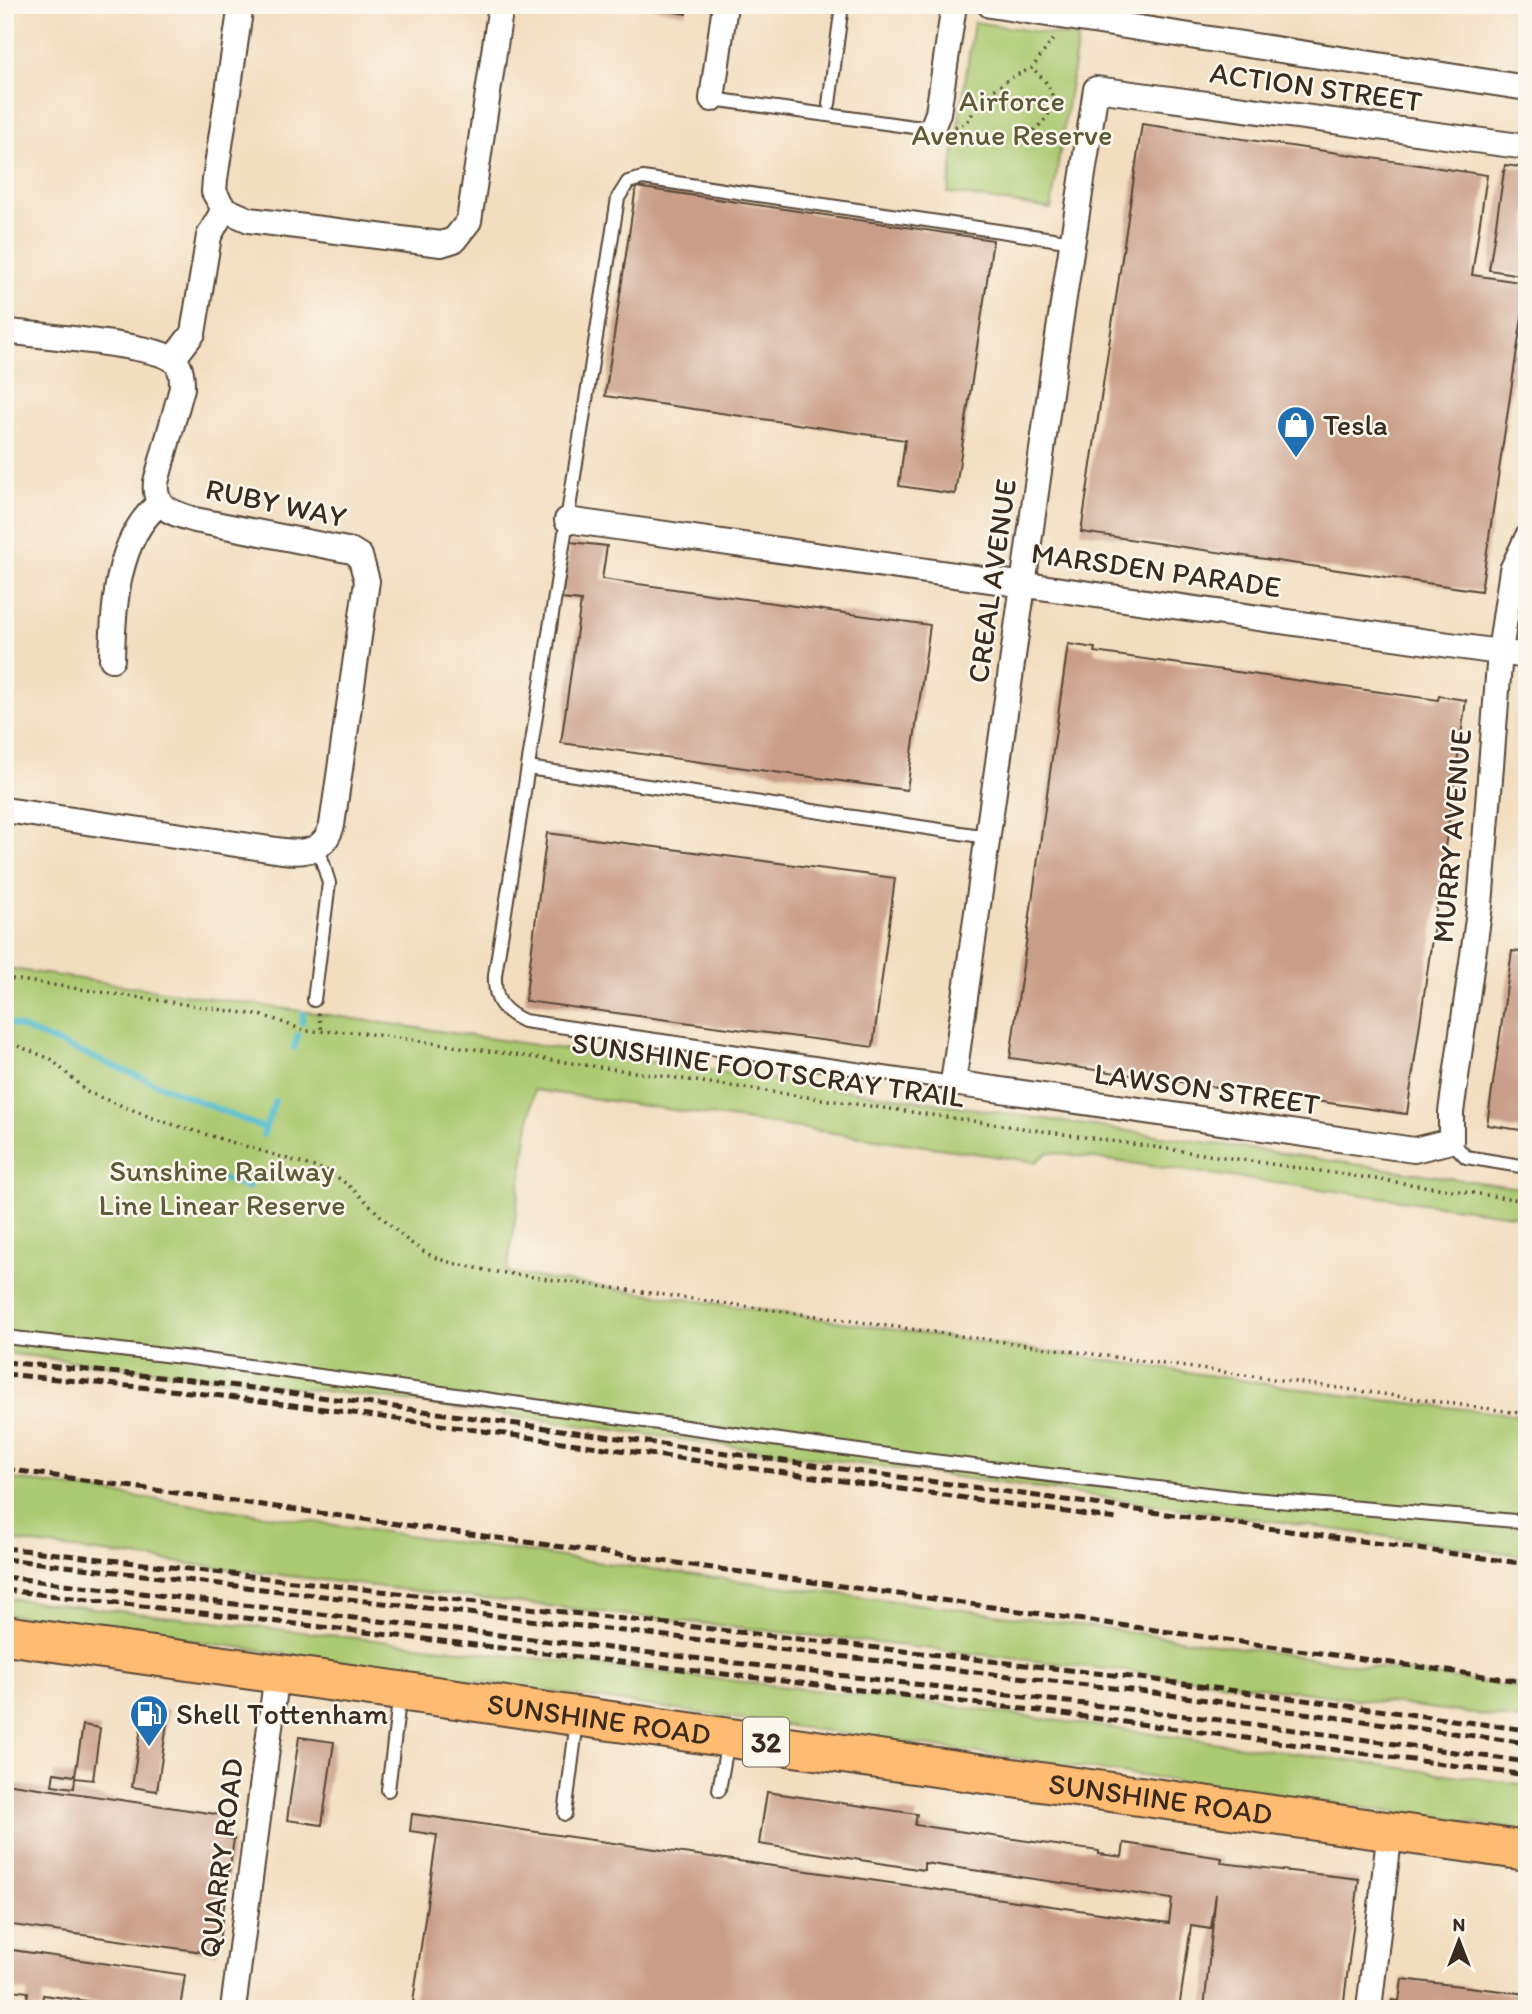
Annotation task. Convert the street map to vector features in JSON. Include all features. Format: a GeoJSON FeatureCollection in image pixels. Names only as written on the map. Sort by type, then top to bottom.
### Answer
{"type":"FeatureCollection","features":[{"type":"Feature","properties":{"kind":"main road","name":"SUNSHINE ROAD"},"geometry":{"type":"LineString","coordinates":[[5,1635],[1527,1850]]}},
{"type":"Feature","properties":{"kind":"street"},"geometry":{"type":"LineString","coordinates":[[241,5],[215,179],[215,192],[224,209],[249,220],[441,244],[454,240],[463,231],[472,206],[501,5]]}},
{"type":"Feature","properties":{"kind":"street"},"geometry":{"type":"LineString","coordinates":[[712,99],[725,5]]}},
{"type":"Feature","properties":{"kind":"street"},"geometry":{"type":"LineString","coordinates":[[934,125],[954,5]]}},
{"type":"Feature","properties":{"kind":"street"},"geometry":{"type":"LineString","coordinates":[[990,5],[1527,88]]}},
{"type":"Feature","properties":{"kind":"street","name":"ACTION STREET"},"geometry":{"type":"LineString","coordinates":[[1096,89],[1527,147]]}},
{"type":"Feature","properties":{"kind":"street","name":"CREAL AVENUE"},"geometry":{"type":"LineString","coordinates":[[953,1083],[1096,89]]}},
{"type":"Feature","properties":{"kind":"street"},"geometry":{"type":"LineString","coordinates":[[5,331],[149,351],[173,359],[193,333],[206,248],[212,228],[224,209]]}},
{"type":"Feature","properties":{"kind":"street","name":"RUBY WAY"},"geometry":{"type":"LineString","coordinates":[[173,359],[182,374],[182,388],[156,482],[155,494],[159,504],[173,513],[195,520],[352,551],[360,556],[366,568],[367,581],[332,825],[325,841],[318,847]]}},
{"type":"Feature","properties":{"kind":"street"},"geometry":{"type":"LineString","coordinates":[[112,659],[115,610],[128,547],[141,520],[159,504]]}},
{"type":"Feature","properties":{"kind":"street","name":"MARSDEN PARADE"},"geometry":{"type":"LineString","coordinates":[[567,520],[1527,656]]}},
{"type":"Feature","properties":{"kind":"street","name":"MURRY AVENUE"},"geometry":{"type":"LineString","coordinates":[[1451,1142],[1451,1112],[1480,905],[1500,652],[1512,570],[1527,538]]}},
{"type":"Feature","properties":{"kind":"street"},"geometry":{"type":"LineString","coordinates":[[5,810],[283,851],[303,852],[318,847]]}},
{"type":"Feature","properties":{"kind":"street","name":"LAWSON STREET"},"geometry":{"type":"LineString","coordinates":[[953,1083],[1414,1150],[1451,1142]]}},
{"type":"Feature","properties":{"kind":"street","name":"QUARRY ROAD"},"geometry":{"type":"LineString","coordinates":[[233,2009],[276,1673]]}},
{"type":"Feature","properties":{"kind":"street"},"geometry":{"type":"LineString","coordinates":[[1369,2009],[1390,1830]]}},
{"type":"Feature","properties":{"kind":"lane"},"geometry":{"type":"LineString","coordinates":[[829,104],[842,5]]}},
{"type":"Feature","properties":{"kind":"lane"},"geometry":{"type":"LineString","coordinates":[[712,99],[914,127],[934,125]]}},
{"type":"Feature","properties":{"kind":"lane"},"geometry":{"type":"LineString","coordinates":[[953,1083],[524,1021],[506,1012],[495,995],[495,975],[618,198],[628,182],[643,178],[1073,242]]}},
{"type":"Feature","properties":{"kind":"lane"},"geometry":{"type":"LineString","coordinates":[[528,768],[987,836]]}},
{"type":"Feature","properties":{"kind":"lane"},"geometry":{"type":"LineString","coordinates":[[314,1000],[329,883],[318,847]]}},
{"type":"Feature","properties":{"kind":"lane"},"geometry":{"type":"LineString","coordinates":[[1451,1142],[1466,1157],[1527,1167]]}},
{"type":"Feature","properties":{"kind":"lane"},"geometry":{"type":"LineString","coordinates":[[5,1337],[204,1360],[930,1461],[1240,1498],[1527,1522]]}},
{"type":"Feature","properties":{"kind":"lane"},"geometry":{"type":"LineString","coordinates":[[388,1790],[401,1690]]}},
{"type":"Feature","properties":{"kind":"lane"},"geometry":{"type":"LineString","coordinates":[[565,1814],[578,1715]]}},
{"type":"Feature","properties":{"kind":"lane"},"geometry":{"type":"LineString","coordinates":[[719,1790],[729,1737]]}},
{"type":"Feature","properties":{"kind":"path"},"geometry":{"type":"LineString","coordinates":[[934,125],[962,127],[982,99],[1010,78],[1032,68],[1056,35],[1051,16]]}},
{"type":"Feature","properties":{"kind":"path"},"geometry":{"type":"LineString","coordinates":[[1028,135],[1044,122],[1051,110],[1053,94],[1046,80],[1032,68]]}},
{"type":"Feature","properties":{"kind":"path","name":"SUNSHINE FOOTSCRAY TRAIL"},"geometry":{"type":"LineString","coordinates":[[5,978],[265,1016],[306,1031],[357,1032],[1527,1201]]}},
{"type":"Feature","properties":{"kind":"path"},"geometry":{"type":"LineString","coordinates":[[5,1041],[51,1059],[87,1092],[158,1120],[328,1171],[344,1181],[403,1236],[426,1253],[444,1261],[490,1271],[1527,1413]]}},
{"type":"Feature","properties":{"kind":"green space","name":"Airforce Avenue Reserve"},"geometry":{"type":"Polygon","coordinates":[[[974,22],[1078,38],[1051,209],[948,193],[974,22]]]}},
{"type":"Feature","properties":{"kind":"green space","name":"Sunshine Railway Line Linear Reserve"},"geometry":{"type":"Polygon","coordinates":[[[5,968],[1527,1189],[1527,1217],[1048,1152],[1036,1162],[534,1090],[507,1273],[1364,1398],[1527,1416],[1527,1556],[383,1398],[5,1353],[5,968]]]}},
{"type":"Feature","properties":{"kind":"green space"},"geometry":{"type":"Polygon","coordinates":[[[5,1478],[596,1562],[1117,1630],[1527,1689],[1527,1721],[1337,1696],[195,1565],[5,1540],[5,1478]]]}},
{"type":"Feature","properties":{"kind":"green space"},"geometry":{"type":"Polygon","coordinates":[[[5,1598],[936,1704],[1527,1785],[1527,1831],[5,1614],[5,1598]]]}},
{"type":"Feature","properties":{"kind":"building"},"geometry":{"type":"Polygon","coordinates":[[[595,5],[595,9],[577,7],[595,5]]]}},
{"type":"Feature","properties":{"kind":"building"},"geometry":{"type":"Polygon","coordinates":[[[639,5],[687,5],[686,14],[639,5]]]}},
{"type":"Feature","properties":{"kind":"building"},"geometry":{"type":"Polygon","coordinates":[[[1142,124],[1487,175],[1472,275],[1527,283],[1481,591],[1081,532],[1142,124]]]}},
{"type":"Feature","properties":{"kind":"building"},"geometry":{"type":"Polygon","coordinates":[[[1505,165],[1527,168],[1527,276],[1489,270],[1505,165]]]}},
{"type":"Feature","properties":{"kind":"building"},"geometry":{"type":"Polygon","coordinates":[[[636,187],[993,240],[955,494],[899,486],[905,440],[605,396],[636,187]]]}},
{"type":"Feature","properties":{"kind":"building"},"geometry":{"type":"Polygon","coordinates":[[[570,542],[607,546],[602,579],[930,625],[907,790],[561,743],[581,601],[562,599],[570,542]]]}},
{"type":"Feature","properties":{"kind":"building"},"geometry":{"type":"Polygon","coordinates":[[[1068,644],[1095,648],[1094,652],[1438,700],[1439,696],[1466,700],[1407,1114],[1010,1058],[1068,644]]]}},
{"type":"Feature","properties":{"kind":"building"},"geometry":{"type":"Polygon","coordinates":[[[547,833],[895,878],[873,1047],[525,1001],[547,833]]]}},
{"type":"Feature","properties":{"kind":"building"},"geometry":{"type":"Polygon","coordinates":[[[1512,951],[1527,953],[1527,1131],[1487,1125],[1512,951]]]}},
{"type":"Feature","properties":{"kind":"building"},"geometry":{"type":"Polygon","coordinates":[[[144,1707],[169,1710],[157,1791],[132,1787],[144,1707]]]}},
{"type":"Feature","properties":{"kind":"building"},"geometry":{"type":"Polygon","coordinates":[[[83,1725],[100,1728],[93,1780],[75,1778],[74,1788],[52,1785],[54,1773],[75,1776],[83,1725]]]}},
{"type":"Feature","properties":{"kind":"building"},"geometry":{"type":"Polygon","coordinates":[[[299,1737],[334,1742],[322,1825],[287,1820],[299,1737]]]}},
{"type":"Feature","properties":{"kind":"building"},"geometry":{"type":"Polygon","coordinates":[[[5,1783],[230,1816],[227,1838],[234,1839],[217,1954],[5,1924],[5,1783]]]}},
{"type":"Feature","properties":{"kind":"building"},"geometry":{"type":"Polygon","coordinates":[[[767,1792],[917,1814],[915,1825],[1099,1851],[1099,1854],[1122,1857],[1124,1843],[1222,1858],[1221,1863],[1359,1879],[1343,2009],[1204,2009],[1216,1894],[1211,1929],[1191,1926],[1179,2009],[412,2009],[437,1835],[410,1831],[412,1814],[1169,1923],[1172,1899],[924,1863],[924,1870],[759,1844],[767,1792]]]}},
{"type":"Feature","properties":{"kind":"building"},"geometry":{"type":"Polygon","coordinates":[[[5,1949],[185,1975],[180,2009],[144,2009],[43,1995],[41,2009],[26,2009],[28,1992],[5,1989],[5,1949]]]}},
{"type":"Feature","properties":{"kind":"building"},"geometry":{"type":"Polygon","coordinates":[[[1402,1979],[1527,1994],[1527,2009],[1390,2009],[1392,2000],[1399,2001],[1402,1979]]]}},
{"type":"Feature","properties":{"kind":"waterway"},"geometry":{"type":"LineString","coordinates":[[302,1023],[303,1014]]}},
{"type":"Feature","properties":{"kind":"waterway"},"geometry":{"type":"LineString","coordinates":[[5,1021],[266,1129]]}},
{"type":"Feature","properties":{"kind":"waterway"},"geometry":{"type":"LineString","coordinates":[[294,1048],[298,1035]]}},
{"type":"Feature","properties":{"kind":"waterway"},"geometry":{"type":"LineString","coordinates":[[263,1135],[275,1101]]}},
{"type":"Feature","properties":{"kind":"waterway"},"geometry":{"type":"LineString","coordinates":[[207,1180],[212,1175],[248,1188],[252,1173]]}},
{"type":"Feature","properties":{"kind":"railway"},"geometry":{"type":"LineString","coordinates":[[5,1362],[191,1380],[373,1404],[1527,1564]]}},
{"type":"Feature","properties":{"kind":"railway"},"geometry":{"type":"LineString","coordinates":[[5,1374],[190,1392],[339,1411],[1117,1519]]}},
{"type":"Feature","properties":{"kind":"railway"},"geometry":{"type":"LineString","coordinates":[[5,1469],[1527,1682]]}},
{"type":"Feature","properties":{"kind":"railway"},"geometry":{"type":"LineString","coordinates":[[5,1548],[1148,1679],[1527,1730]]}},
{"type":"Feature","properties":{"kind":"railway"},"geometry":{"type":"LineString","coordinates":[[5,1559],[1147,1692],[1527,1743]]}},
{"type":"Feature","properties":{"kind":"railway"},"geometry":{"type":"LineString","coordinates":[[5,1577],[1229,1721],[1527,1762]]}},
{"type":"Feature","properties":{"kind":"railway"},"geometry":{"type":"LineString","coordinates":[[5,1590],[1040,1711],[1527,1775]]}},
{"type":"Feature","properties":{"kind":"place","name":"Tesla"},"geometry":{"type":"Point","coordinates":[1296,459]}},
{"type":"Feature","properties":{"kind":"place","name":"Shell Tottenham"},"geometry":{"type":"Point","coordinates":[149,1748]}}]}
